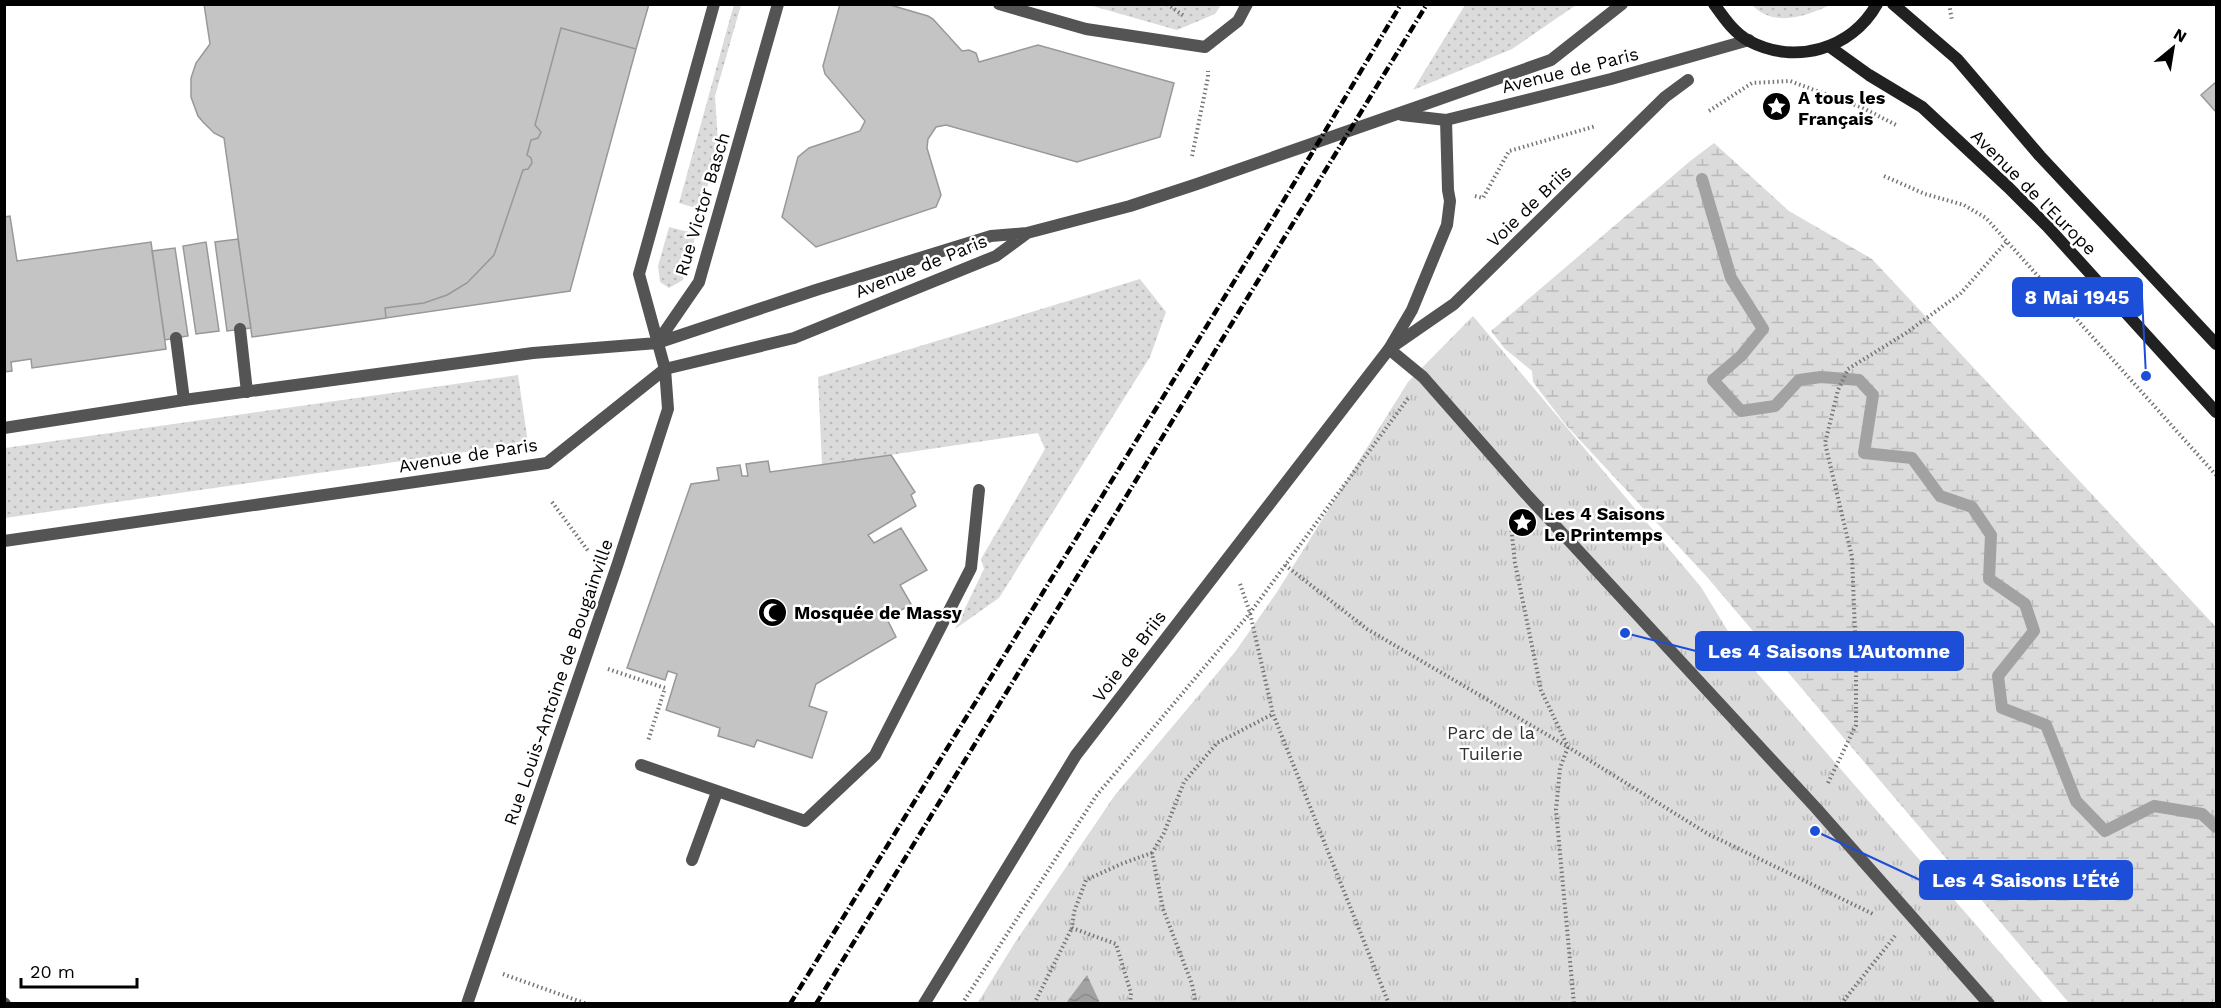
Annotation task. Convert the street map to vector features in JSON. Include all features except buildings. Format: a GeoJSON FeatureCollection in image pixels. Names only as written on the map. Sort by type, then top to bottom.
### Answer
{"type":"FeatureCollection","features":[{"type":"Feature","properties":{"kind":"main road"},"geometry":{"type":"LineString","coordinates":[[1714,4],[1728,24],[1749,40],[1780,52],[1805,53],[1830,47],[1852,35],[1870,17],[1877,4]]}},
{"type":"Feature","properties":{"kind":"main road","name":"Avenue de l'Europe"},"geometry":{"type":"LineString","coordinates":[[1893,4],[1957,59],[2040,156],[2217,344]]}},
{"type":"Feature","properties":{"kind":"main road","name":"Avenue de l'Europe"},"geometry":{"type":"LineString","coordinates":[[1830,47],[1869,75],[1922,107],[2008,187],[2217,412]]}},
{"type":"Feature","properties":{"kind":"street"},"geometry":{"type":"LineString","coordinates":[[657,343],[639,274],[714,4]]}},
{"type":"Feature","properties":{"kind":"street","name":"Rue Victor Basch"},"geometry":{"type":"LineString","coordinates":[[657,343],[699,282],[778,4]]}},
{"type":"Feature","properties":{"kind":"street"},"geometry":{"type":"LineString","coordinates":[[999,4],[1086,29],[1204,47],[1238,21],[1247,4]]}},
{"type":"Feature","properties":{"kind":"street","name":"Avenue de Paris"},"geometry":{"type":"LineString","coordinates":[[4,428],[184,400],[533,353],[657,343],[816,290],[991,236],[1027,234],[1130,206],[1551,60],[1622,4]]}},
{"type":"Feature","properties":{"kind":"street","name":"Avenue de Paris"},"geometry":{"type":"LineString","coordinates":[[1397,114],[1446,120],[1622,76],[1749,40]]}},
{"type":"Feature","properties":{"kind":"street","name":"Voie de Briis"},"geometry":{"type":"LineString","coordinates":[[1389,349],[1454,304],[1636,128],[1665,97],[1688,80]]}},
{"type":"Feature","properties":{"kind":"street","name":"Voie de Briis"},"geometry":{"type":"LineString","coordinates":[[924,1004],[1076,755],[1389,349],[1412,310],[1447,225],[1450,201],[1446,120]]}},
{"type":"Feature","properties":{"kind":"street","name":"Avenue de Paris"},"geometry":{"type":"LineString","coordinates":[[4,541],[547,463],[665,369],[794,338],[996,256],[1027,234]]}},
{"type":"Feature","properties":{"kind":"street"},"geometry":{"type":"LineString","coordinates":[[240,329],[247,392]]}},
{"type":"Feature","properties":{"kind":"street"},"geometry":{"type":"LineString","coordinates":[[176,338],[184,400]]}},
{"type":"Feature","properties":{"kind":"street","name":"Rue Louis-Antoine de Bougainville"},"geometry":{"type":"LineString","coordinates":[[467,1004],[585,661],[668,410],[665,369],[657,343]]}},
{"type":"Feature","properties":{"kind":"street"},"geometry":{"type":"LineString","coordinates":[[1389,349],[1423,377],[1527,494],[1816,808],[1989,1004]]}},
{"type":"Feature","properties":{"kind":"street"},"geometry":{"type":"LineString","coordinates":[[641,765],[805,821],[875,755],[971,568],[979,490]]}},
{"type":"Feature","properties":{"kind":"street"},"geometry":{"type":"LineString","coordinates":[[692,860],[717,792]]}},
{"type":"Feature","properties":{"kind":"path"},"geometry":{"type":"LineString","coordinates":[[1949,4],[1953,25]]}},
{"type":"Feature","properties":{"kind":"path"},"geometry":{"type":"LineString","coordinates":[[1192,156],[1208,77]]}},
{"type":"Feature","properties":{"kind":"path"},"geometry":{"type":"LineString","coordinates":[[1709,111],[1752,83],[1790,81],[1863,108],[1900,127]]}},
{"type":"Feature","properties":{"kind":"path"},"geometry":{"type":"LineString","coordinates":[[1448,190],[1483,198],[1509,152],[1620,119],[1636,128]]}},
{"type":"Feature","properties":{"kind":"path"},"geometry":{"type":"LineString","coordinates":[[1884,176],[1925,194],[1964,205],[1986,218],[2217,475]]}},
{"type":"Feature","properties":{"kind":"path"},"geometry":{"type":"LineString","coordinates":[[1816,808],[1856,725],[1852,556],[1825,443],[1838,390],[1848,369],[1906,333],[1960,293],[2007,241]]}},
{"type":"Feature","properties":{"kind":"path"},"geometry":{"type":"LineString","coordinates":[[962,1004],[1096,796],[1250,613],[1423,377]]}},
{"type":"Feature","properties":{"kind":"path"},"geometry":{"type":"LineString","coordinates":[[552,502],[589,552]]}},
{"type":"Feature","properties":{"kind":"path"},"geometry":{"type":"LineString","coordinates":[[1510,516],[1515,563],[1540,690],[1568,747],[1560,768],[1556,810],[1574,1004]]}},
{"type":"Feature","properties":{"kind":"path"},"geometry":{"type":"LineString","coordinates":[[1230,557],[1250,613],[1273,714],[1389,1004]]}},
{"type":"Feature","properties":{"kind":"path"},"geometry":{"type":"LineString","coordinates":[[1285,565],[1368,629],[1568,747],[1708,834],[1880,918]]}},
{"type":"Feature","properties":{"kind":"path"},"geometry":{"type":"LineString","coordinates":[[585,661],[665,688],[641,765]]}},
{"type":"Feature","properties":{"kind":"path"},"geometry":{"type":"LineString","coordinates":[[1034,1004],[1072,928],[1074,912],[1086,880],[1152,853],[1164,833],[1184,782],[1217,743],[1273,714]]}},
{"type":"Feature","properties":{"kind":"path"},"geometry":{"type":"LineString","coordinates":[[1152,853],[1164,909],[1192,984],[1196,1004]]}},
{"type":"Feature","properties":{"kind":"path"},"geometry":{"type":"LineString","coordinates":[[1072,928],[1116,944],[1131,993],[1130,1004]]}},
{"type":"Feature","properties":{"kind":"path"},"geometry":{"type":"LineString","coordinates":[[1841,1004],[1902,928],[1940,947]]}},
{"type":"Feature","properties":{"kind":"path"},"geometry":{"type":"LineString","coordinates":[[479,966],[587,1004]]}},
{"type":"Feature","properties":{"kind":"green space"},"geometry":{"type":"Polygon","coordinates":[[[734,4],[741,5],[715,96],[718,142],[702,210],[679,203],[734,4]]]}},
{"type":"Feature","properties":{"kind":"green space"},"geometry":{"type":"Polygon","coordinates":[[[1089,5],[1221,5],[1215,14],[1177,30],[1089,5]]]}},
{"type":"Feature","properties":{"kind":"green space"},"geometry":{"type":"Polygon","coordinates":[[[1465,5],[1576,5],[1512,49],[1413,90],[1465,5]]]}},
{"type":"Feature","properties":{"kind":"green space"},"geometry":{"type":"Polygon","coordinates":[[[1752,5],[1830,5],[1801,16],[1780,18],[1761,12],[1752,5]]]}},
{"type":"Feature","properties":{"kind":"green space"},"geometry":{"type":"Polygon","coordinates":[[[1714,143],[1789,211],[1872,259],[2216,627],[2216,1003],[2069,1003],[1707,577],[1565,424],[1533,382],[1532,371],[1505,349],[1491,331],[1714,143]]]}},
{"type":"Feature","properties":{"kind":"green space"},"geometry":{"type":"Polygon","coordinates":[[[669,227],[696,234],[683,280],[669,288],[660,282],[658,266],[669,227]]]}},
{"type":"Feature","properties":{"kind":"green space"},"geometry":{"type":"Polygon","coordinates":[[[1140,279],[1166,312],[1150,357],[999,598],[955,629],[984,569],[981,559],[1045,449],[1038,433],[822,465],[818,377],[1140,279]]]}},
{"type":"Feature","properties":{"kind":"green space","name":"Parc de la Tuilerie"},"geometry":{"type":"Polygon","coordinates":[[[1473,316],[1701,587],[1745,659],[2044,1003],[977,1004],[1014,944],[1115,795],[1235,652],[1277,592],[1408,382],[1473,316]]]}},
{"type":"Feature","properties":{"kind":"green space"},"geometry":{"type":"Polygon","coordinates":[[[518,375],[528,443],[5,518],[5,448],[518,375]]]}},
{"type":"Feature","properties":{"kind":"water"},"geometry":{"type":"Polygon","coordinates":[[[1087,975],[1100,1003],[1066,1003],[1087,975]]]}},
{"type":"Feature","properties":{"kind":"waterway"},"geometry":{"type":"LineString","coordinates":[[1702,179],[1731,278],[1763,329],[1741,356],[1713,380],[1741,411],[1775,406],[1799,380],[1821,377],[1859,380],[1873,395],[1864,453],[1912,458],[1940,496],[1972,507],[1991,535],[1989,579],[2025,604],[2034,631],[1998,676],[2002,708],[2046,725],[2076,801],[2105,831],[2154,806],[2202,814],[2216,827]]}},
{"type":"Feature","properties":{"kind":"railway"},"geometry":{"type":"LineString","coordinates":[[790,1004],[1275,215],[1401,4]]}},
{"type":"Feature","properties":{"kind":"railway"},"geometry":{"type":"LineString","coordinates":[[816,1004],[1427,4]]}},
{"type":"Feature","properties":{"kind":"place","name":"A tous les Français"},"geometry":{"type":"Point","coordinates":[1777,107]}},
{"type":"Feature","properties":{"kind":"place","name":"8 Mai 1945"},"geometry":{"type":"Point","coordinates":[2146,376]}},
{"type":"Feature","properties":{"kind":"place","name":"Les 4 Saisons Le Printemps"},"geometry":{"type":"Point","coordinates":[1523,523]}},
{"type":"Feature","properties":{"kind":"place","name":"Mosquée de Massy"},"geometry":{"type":"Point","coordinates":[773,612]}},
{"type":"Feature","properties":{"kind":"place","name":"Les 4 Saisons L’Automne"},"geometry":{"type":"Point","coordinates":[1625,633]}},
{"type":"Feature","properties":{"kind":"place","name":"Les 4 Saisons L’Été"},"geometry":{"type":"Point","coordinates":[1815,831]}}]}
